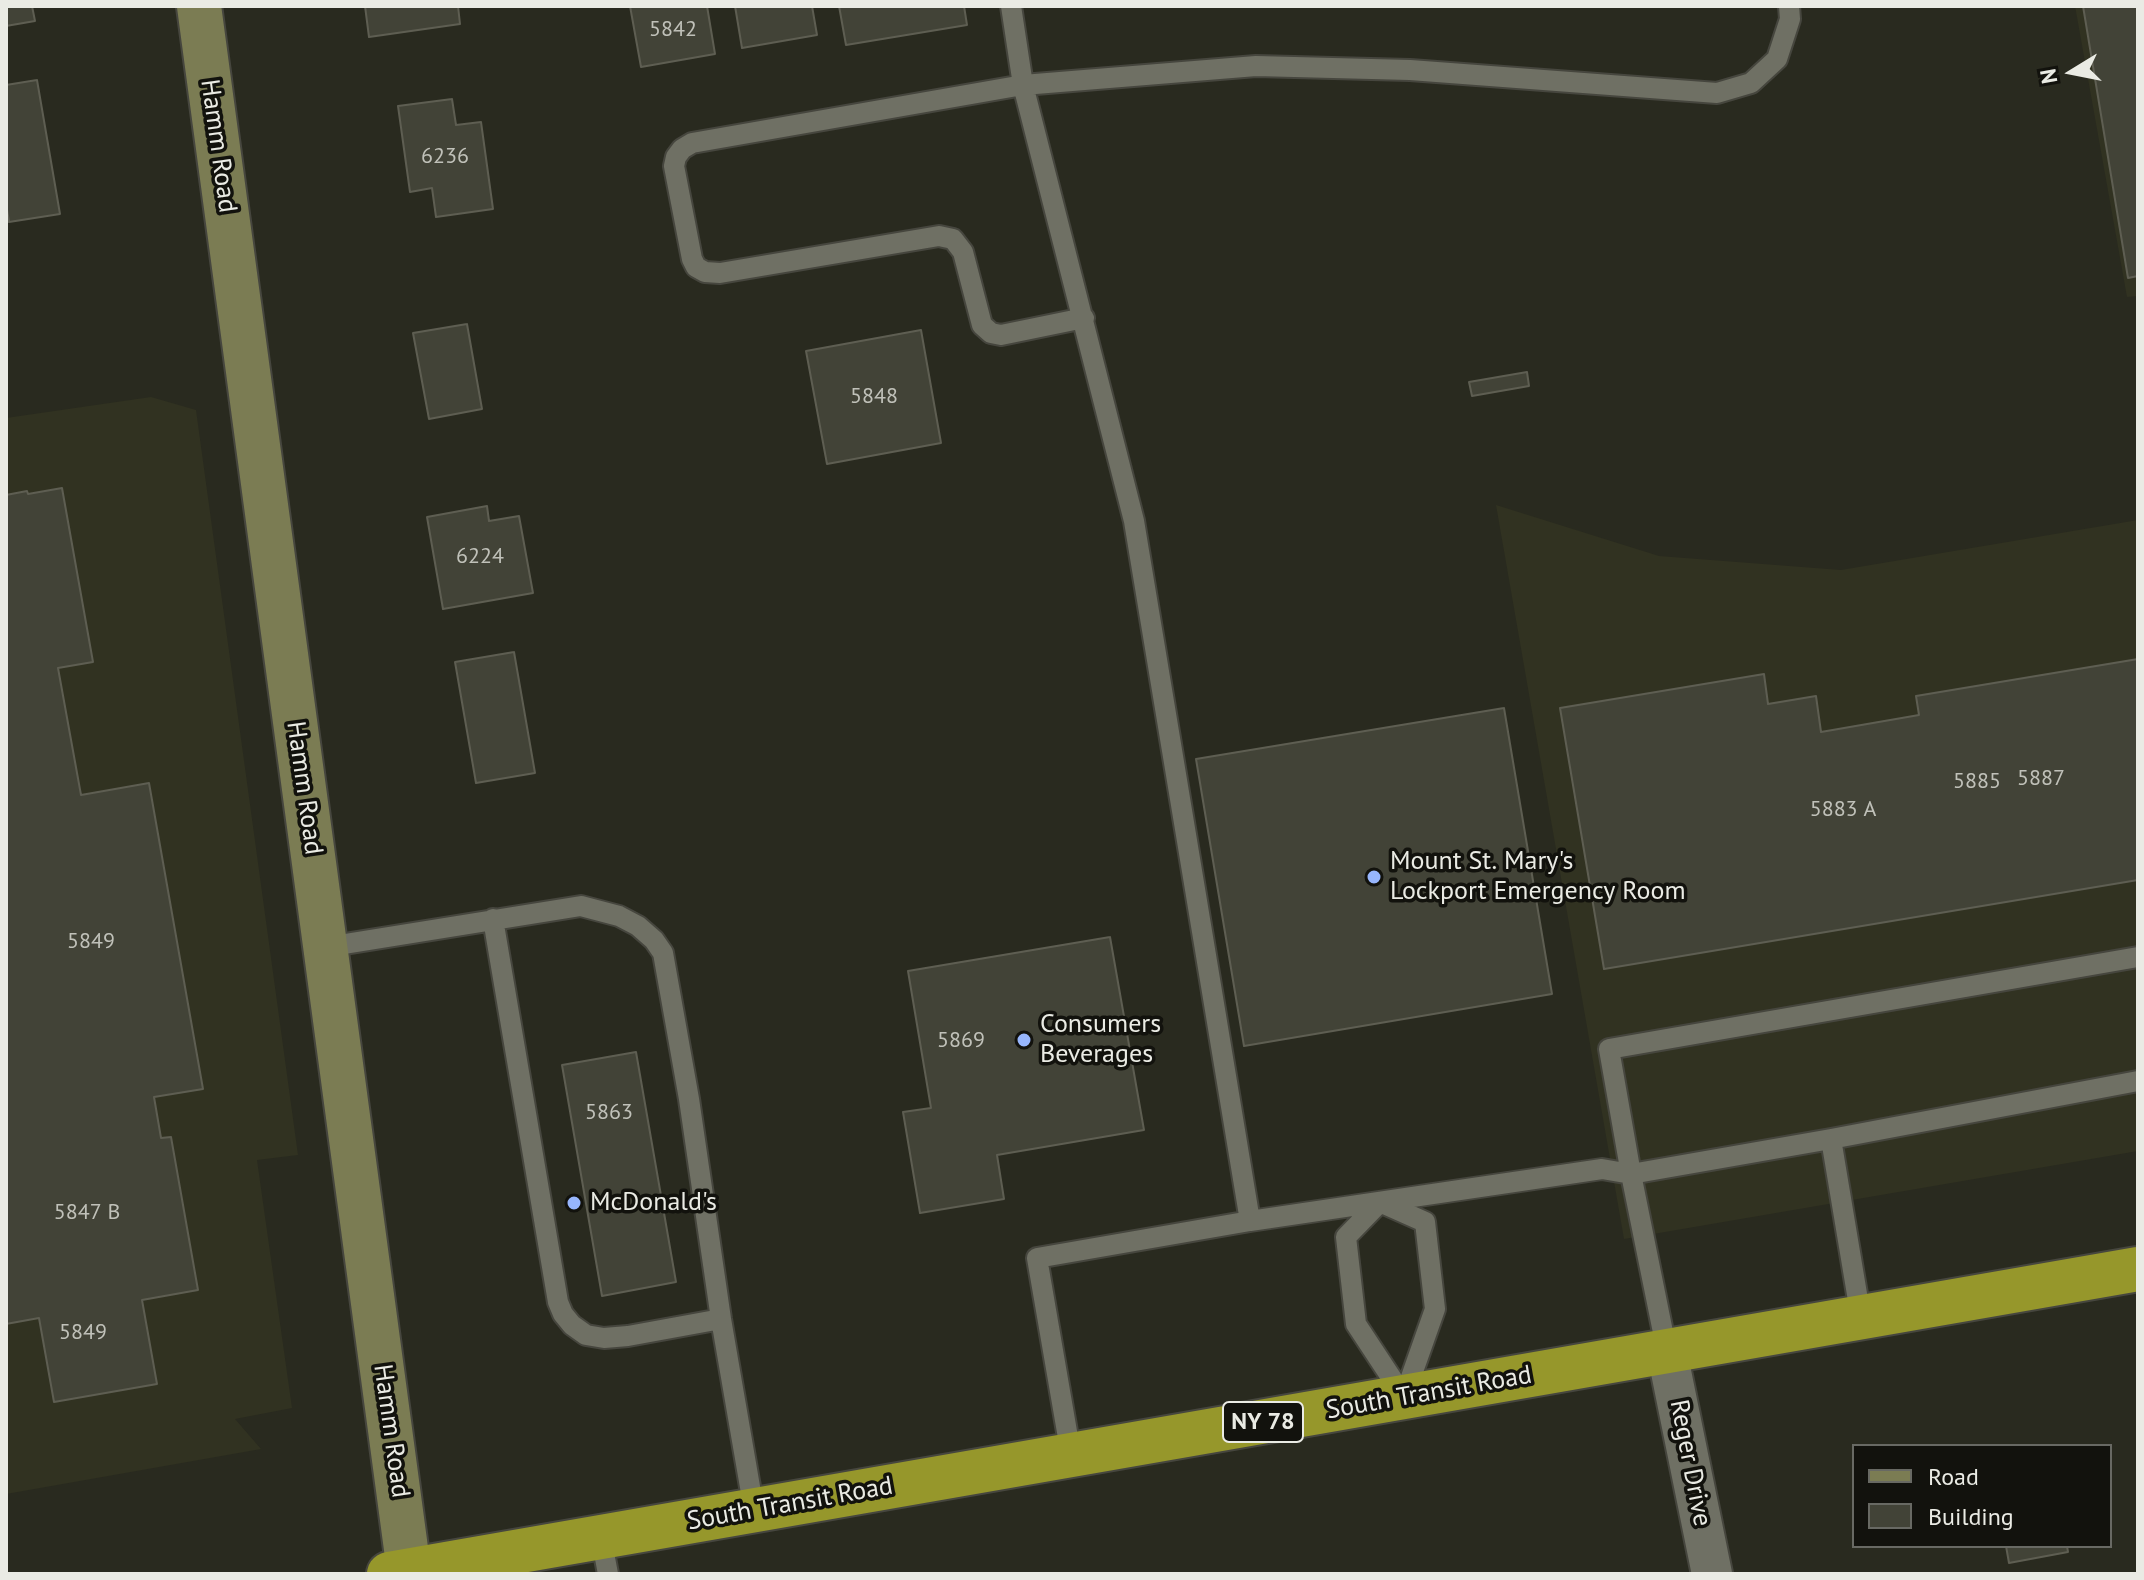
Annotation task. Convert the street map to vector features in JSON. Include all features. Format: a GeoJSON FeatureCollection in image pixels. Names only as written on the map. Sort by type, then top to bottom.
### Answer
{"type":"FeatureCollection","features":[{"type":"Feature","properties":{"kind":"highway","name":"South Transit Road"},"geometry":{"type":"LineString","coordinates":[[399,1572],[604,1555],[754,1510],[2138,1269]]}},
{"type":"Feature","properties":{"kind":"street","name":"Hamm Road"},"geometry":{"type":"LineString","coordinates":[[199,6],[326,947],[399,1572]]}},
{"type":"Feature","properties":{"kind":"street","name":"Reger Drive"},"geometry":{"type":"LineString","coordinates":[[1667,1352],[1712,1574]]}},
{"type":"Feature","properties":{"kind":"lane"},"geometry":{"type":"LineString","coordinates":[[1011,6],[1023,85],[1134,521],[1250,1221]]}},
{"type":"Feature","properties":{"kind":"lane"},"geometry":{"type":"LineString","coordinates":[[1084,318],[1001,335],[991,333],[982,325],[963,252],[953,239],[939,236],[720,273],[705,272],[696,267],[692,259],[674,166],[676,157],[692,143],[1023,85],[1256,66],[1410,70],[1717,93],[1751,83],[1777,59],[1790,19],[1789,6]]}},
{"type":"Feature","properties":{"kind":"lane"},"geometry":{"type":"LineString","coordinates":[[326,947],[581,906],[619,916],[638,926],[654,940],[663,953],[689,1099],[721,1319],[754,1510]]}},
{"type":"Feature","properties":{"kind":"lane"},"geometry":{"type":"LineString","coordinates":[[493,919],[558,1302],[563,1314],[586,1335],[604,1338],[721,1319]]}},
{"type":"Feature","properties":{"kind":"lane"},"geometry":{"type":"LineString","coordinates":[[1667,1352],[1609,1049],[2138,957]]}},
{"type":"Feature","properties":{"kind":"lane"},"geometry":{"type":"LineString","coordinates":[[1071,1455],[1037,1258],[1250,1221],[1602,1169],[1631,1174],[2138,1081]]}},
{"type":"Feature","properties":{"kind":"lane"},"geometry":{"type":"LineString","coordinates":[[1831,1139],[1861,1318]]}},
{"type":"Feature","properties":{"kind":"lane"},"geometry":{"type":"LineString","coordinates":[[1380,1202],[1425,1222],[1435,1309],[1404,1397]]}},
{"type":"Feature","properties":{"kind":"lane"},"geometry":{"type":"LineString","coordinates":[[1380,1202],[1346,1237],[1356,1324],[1404,1397]]}},
{"type":"Feature","properties":{"kind":"shaded area"},"geometry":{"type":"Polygon","coordinates":[[[2075,6],[2138,6],[2138,296],[2127,297],[2075,6]]]}},
{"type":"Feature","properties":{"kind":"shaded area"},"geometry":{"type":"Polygon","coordinates":[[[151,397],[196,410],[298,1155],[257,1160],[292,1408],[235,1419],[261,1449],[6,1494],[6,418],[151,397]]]}},
{"type":"Feature","properties":{"kind":"shaded area"},"geometry":{"type":"Polygon","coordinates":[[[1496,505],[1659,556],[1841,570],[2138,520],[2138,1151],[1624,1239],[1496,505]]]}},
{"type":"Feature","properties":{"kind":"building"},"geometry":{"type":"Polygon","coordinates":[[[6,6],[32,6],[35,21],[6,26],[6,6]]]}},
{"type":"Feature","properties":{"kind":"building"},"geometry":{"type":"Polygon","coordinates":[[[365,6],[458,6],[460,24],[369,37],[365,6]]]}},
{"type":"Feature","properties":{"kind":"building"},"geometry":{"type":"Polygon","coordinates":[[[630,6],[707,6],[715,54],[641,67],[630,6]]]}},
{"type":"Feature","properties":{"kind":"building"},"geometry":{"type":"Polygon","coordinates":[[[735,6],[812,6],[817,35],[742,48],[735,6]]]}},
{"type":"Feature","properties":{"kind":"building"},"geometry":{"type":"Polygon","coordinates":[[[839,6],[964,6],[967,25],[846,45],[839,6]]]}},
{"type":"Feature","properties":{"kind":"building"},"geometry":{"type":"Polygon","coordinates":[[[2083,6],[2138,6],[2138,276],[2128,278],[2083,6]]]}},
{"type":"Feature","properties":{"kind":"building"},"geometry":{"type":"Polygon","coordinates":[[[37,80],[60,214],[9,222],[6,203],[6,85],[37,80]]]}},
{"type":"Feature","properties":{"kind":"building"},"geometry":{"type":"Polygon","coordinates":[[[452,99],[456,125],[481,122],[493,209],[436,217],[432,188],[410,192],[398,106],[452,99]]]}},
{"type":"Feature","properties":{"kind":"building"},"geometry":{"type":"Polygon","coordinates":[[[467,324],[482,409],[429,419],[413,333],[467,324]]]}},
{"type":"Feature","properties":{"kind":"building"},"geometry":{"type":"Polygon","coordinates":[[[921,330],[941,443],[827,464],[806,351],[921,330]]]}},
{"type":"Feature","properties":{"kind":"building"},"geometry":{"type":"Polygon","coordinates":[[[1527,372],[1529,386],[1472,396],[1469,382],[1527,372]]]}},
{"type":"Feature","properties":{"kind":"building"},"geometry":{"type":"Polygon","coordinates":[[[62,488],[93,662],[58,668],[81,795],[149,783],[203,1089],[154,1097],[161,1138],[171,1137],[198,1290],[142,1300],[157,1384],[54,1402],[39,1318],[6,1324],[6,495],[62,488]]]}},
{"type":"Feature","properties":{"kind":"building"},"geometry":{"type":"Polygon","coordinates":[[[487,506],[489,521],[519,516],[533,593],[443,609],[427,517],[487,506]]]}},
{"type":"Feature","properties":{"kind":"building"},"geometry":{"type":"Polygon","coordinates":[[[514,652],[535,773],[476,783],[455,662],[514,652]]]}},
{"type":"Feature","properties":{"kind":"building"},"geometry":{"type":"Polygon","coordinates":[[[2138,659],[2138,880],[1604,969],[1560,708],[1764,674],[1768,704],[1816,696],[1821,732],[1919,715],[1916,696],[2138,659]]]}},
{"type":"Feature","properties":{"kind":"building","name":"Mount St. Mary's Lockport Emergency Room"},"geometry":{"type":"Polygon","coordinates":[[[1504,708],[1552,994],[1244,1046],[1196,759],[1504,708]]]}},
{"type":"Feature","properties":{"kind":"building","name":"Consumers Beverages"},"geometry":{"type":"Polygon","coordinates":[[[1110,937],[1144,1130],[997,1155],[1004,1199],[920,1213],[903,1112],[931,1108],[908,971],[1110,937]]]}},
{"type":"Feature","properties":{"kind":"building"},"geometry":{"type":"Polygon","coordinates":[[[636,1052],[676,1282],[602,1296],[562,1065],[636,1052]]]}},
{"type":"Feature","properties":{"kind":"building"},"geometry":{"type":"Polygon","coordinates":[[[2006,1548],[2067,1548],[2068,1552],[2009,1563],[2006,1548]]]}},
{"type":"Feature","properties":{"kind":"place","name":"Mount St. Mary's Lockport Emergency Room"},"geometry":{"type":"Point","coordinates":[1374,877]}},
{"type":"Feature","properties":{"kind":"place","name":"Consumers Beverages"},"geometry":{"type":"Point","coordinates":[1024,1040]}},
{"type":"Feature","properties":{"kind":"place","name":"McDonald's"},"geometry":{"type":"Point","coordinates":[574,1203]}}]}
